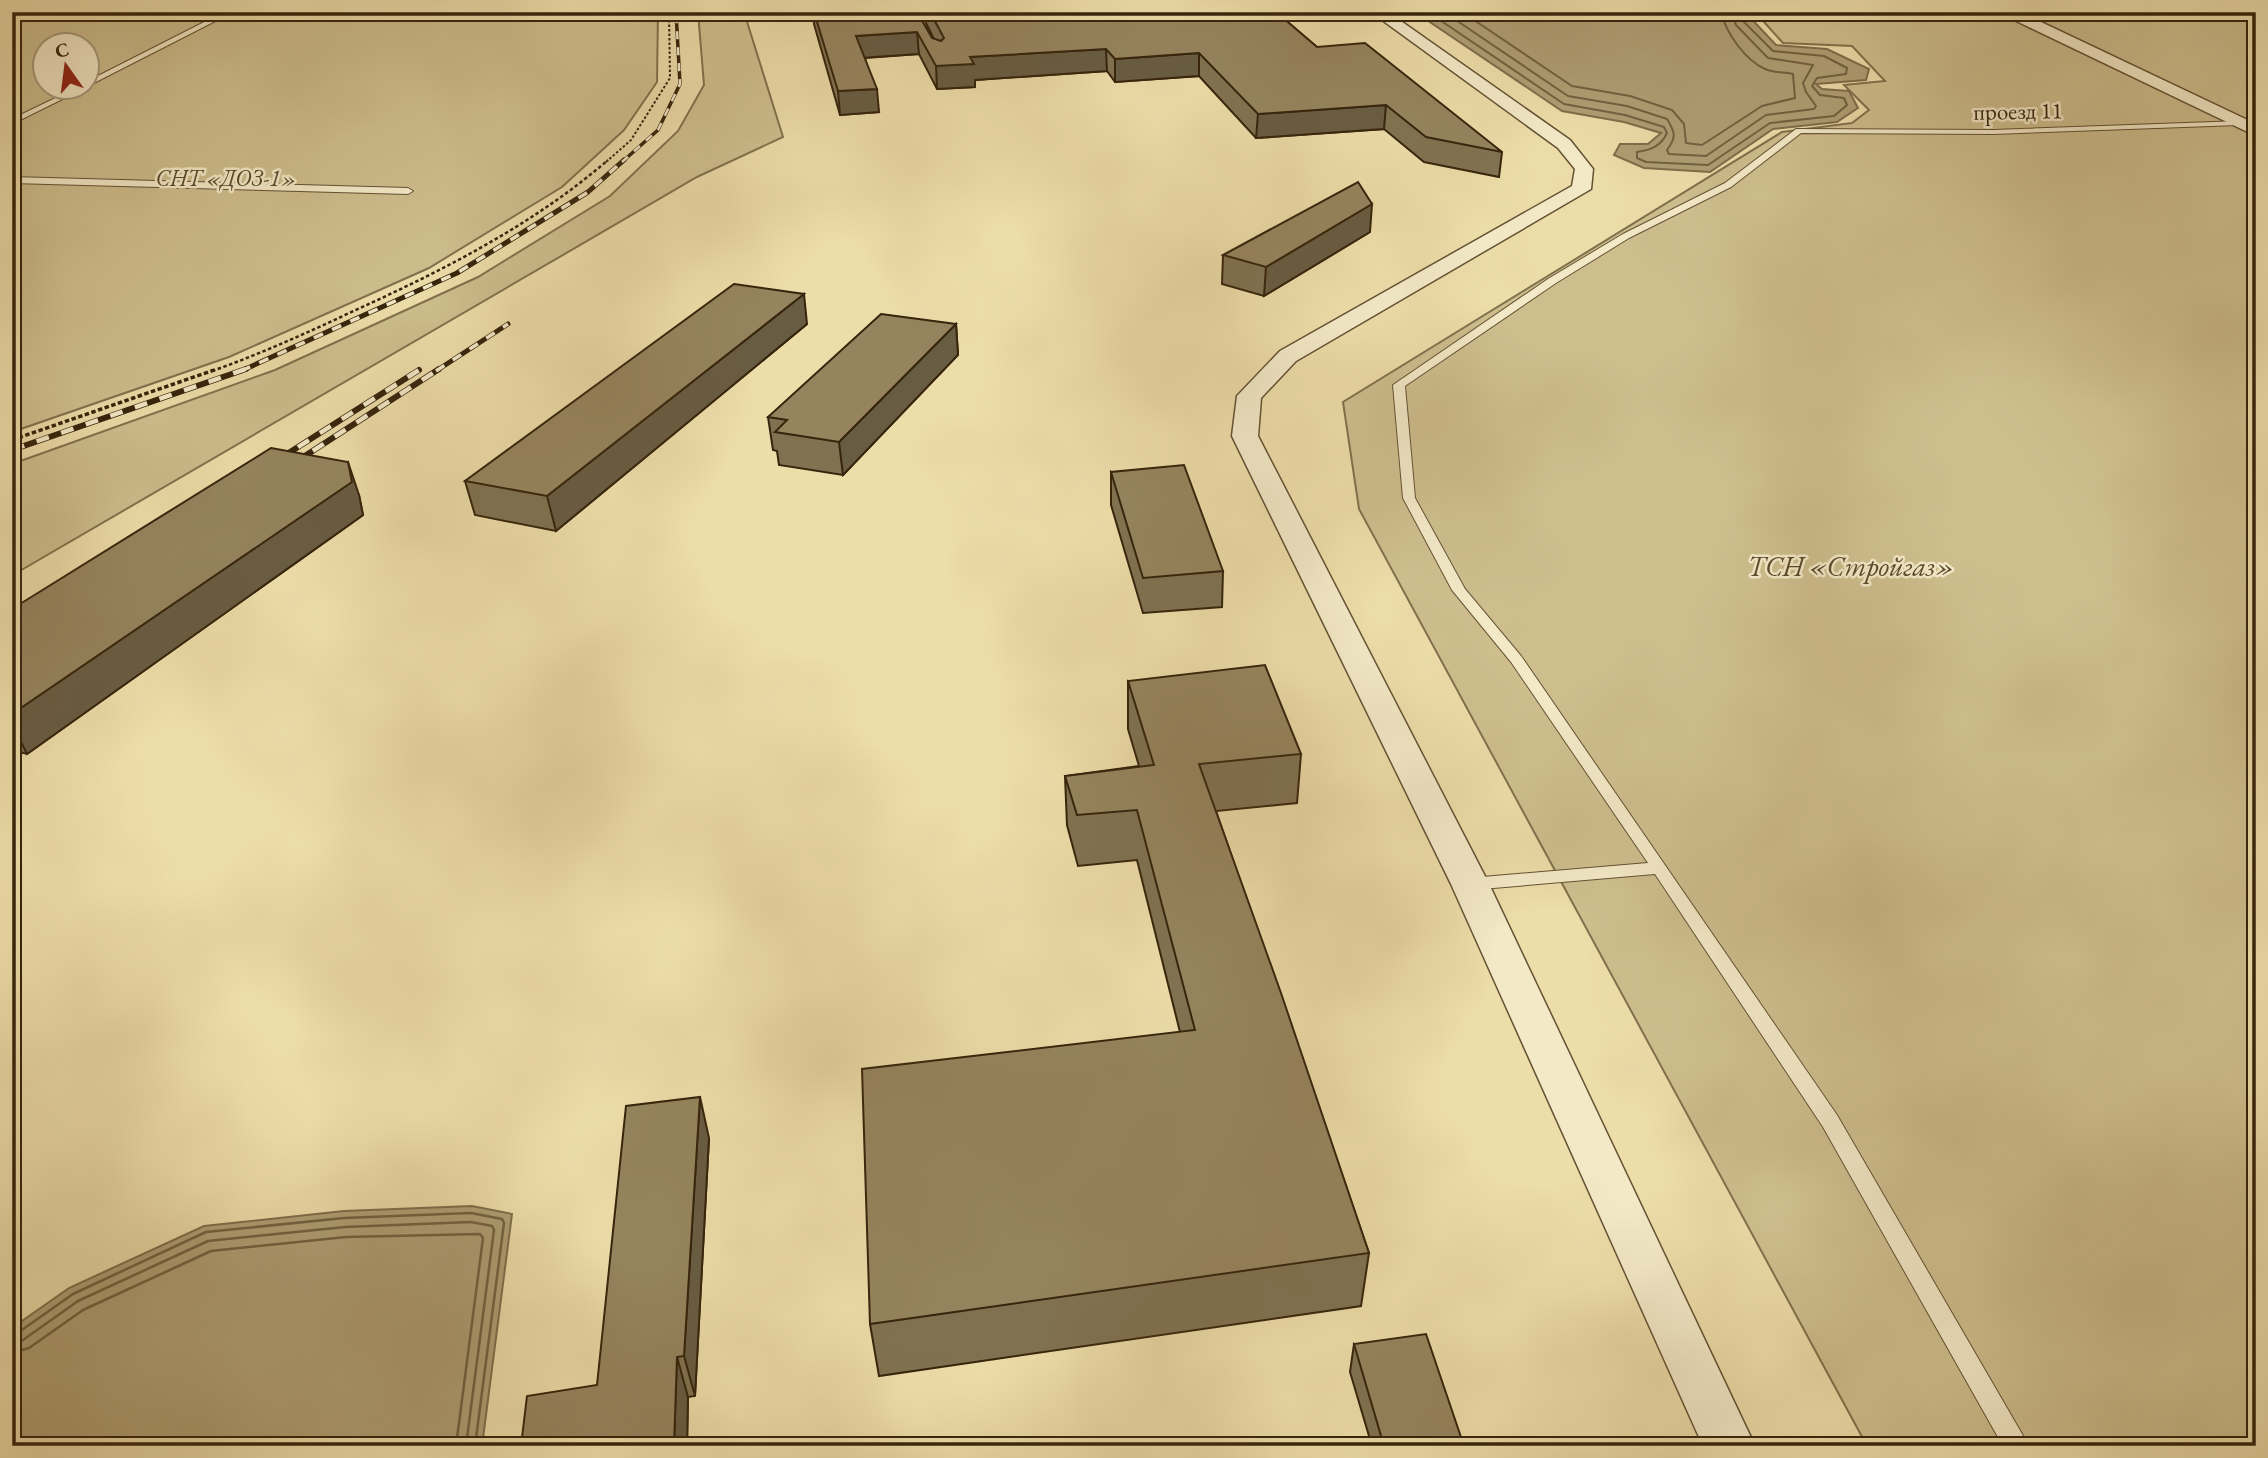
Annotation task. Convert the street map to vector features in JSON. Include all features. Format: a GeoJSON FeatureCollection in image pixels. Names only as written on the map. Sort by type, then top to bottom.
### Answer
{"type":"FeatureCollection","features":[{"type":"Feature","properties":{"kind":"street"},"geometry":{"type":"LineString","coordinates":[[1378,12],[1564,144],[1584,169],[1581,189],[1289,356],[1249,396],[1245,436],[1470,884],[1730,1446]]}},
{"type":"Feature","properties":{"kind":"street"},"geometry":{"type":"LineString","coordinates":[[2017,16],[2256,131]]}},
{"type":"Feature","properties":{"kind":"lane"},"geometry":{"type":"LineString","coordinates":[[102,77],[230,12]]}},
{"type":"Feature","properties":{"kind":"lane"},"geometry":{"type":"LineString","coordinates":[[2017,16],[2175,12]]}},
{"type":"Feature","properties":{"kind":"lane"},"geometry":{"type":"LineString","coordinates":[[12,122],[53,102]]}},
{"type":"Feature","properties":{"kind":"lane","name":"проезд 11"},"geometry":{"type":"LineString","coordinates":[[1660,868],[1516,659],[1459,590],[1409,498],[1399,385],[1552,281],[1605,249],[1728,185],[1799,131],[1994,132],[2239,123]]}},
{"type":"Feature","properties":{"kind":"lane"},"geometry":{"type":"LineString","coordinates":[[12,180],[408,191]]}},
{"type":"Feature","properties":{"kind":"lane"},"geometry":{"type":"LineString","coordinates":[[1470,884],[1660,868],[1830,1121],[2017,1446]]}},
{"type":"Feature","properties":{"kind":"path"},"geometry":{"type":"LineString","coordinates":[[12,440],[263,353],[439,272],[569,194],[631,140],[670,78],[669,12]]}},
{"type":"Feature","properties":{"kind":"green space","name":"СНТ «ДОЗ-1»"},"geometry":{"type":"Polygon","coordinates":[[[12,12],[658,12],[657,82],[624,130],[562,187],[429,268],[229,357],[12,432],[12,12]]]}},
{"type":"Feature","properties":{"kind":"green space"},"geometry":{"type":"Polygon","coordinates":[[[698,12],[744,12],[783,137],[697,177],[18,572],[12,570],[12,464],[275,370],[478,277],[610,196],[678,131],[704,85],[698,12]]]}},
{"type":"Feature","properties":{"kind":"green space","name":"ТСН «Стройгаз»"},"geometry":{"type":"Polygon","coordinates":[[[1755,12],[2256,12],[2256,1446],[1867,1446],[1359,509],[1343,402],[1782,132],[1852,123],[1869,110],[1844,85],[1885,81],[1852,46],[1783,43],[1755,12]]]}},
{"type":"Feature","properties":{"kind":"water"},"geometry":{"type":"Polygon","coordinates":[[[1415,12],[1745,12],[1776,45],[1827,49],[1869,69],[1866,80],[1816,84],[1822,89],[1849,91],[1858,108],[1837,122],[1773,129],[1710,172],[1644,168],[1614,155],[1620,144],[1648,144],[1661,133],[1624,122],[1562,111],[1415,12]]]}},
{"type":"Feature","properties":{"kind":"water"},"geometry":{"type":"Polygon","coordinates":[[[472,1206],[512,1214],[482,1446],[12,1446],[12,1328],[69,1288],[204,1226],[344,1211],[472,1206]]]}},
{"type":"Feature","properties":{"kind":"building"},"geometry":{"type":"Polygon","coordinates":[[[814,12],[917,12],[932,38],[941,41],[944,38],[930,12],[1276,12],[1317,47],[1365,43],[1502,152],[1426,137],[1386,105],[1258,114],[1199,53],[1115,59],[1106,49],[970,57],[974,64],[936,66],[917,32],[856,36],[877,89],[838,91],[814,12]]]}},
{"type":"Feature","properties":{"kind":"building"},"geometry":{"type":"Polygon","coordinates":[[[1358,182],[1372,204],[1266,267],[1223,255],[1358,182]]]}},
{"type":"Feature","properties":{"kind":"building"},"geometry":{"type":"Polygon","coordinates":[[[734,284],[804,294],[547,496],[465,481],[734,284]]]}},
{"type":"Feature","properties":{"kind":"building"},"geometry":{"type":"Polygon","coordinates":[[[881,314],[956,324],[839,442],[775,432],[787,420],[768,417],[881,314]]]}},
{"type":"Feature","properties":{"kind":"building"},"geometry":{"type":"Polygon","coordinates":[[[271,448],[348,462],[352,482],[12,714],[12,609],[271,448]]]}},
{"type":"Feature","properties":{"kind":"building"},"geometry":{"type":"Polygon","coordinates":[[[1184,465],[1223,571],[1143,578],[1111,472],[1184,465]]]}},
{"type":"Feature","properties":{"kind":"building"},"geometry":{"type":"Polygon","coordinates":[[[1265,665],[1301,754],[1199,764],[1281,993],[1369,1253],[870,1324],[862,1069],[1195,1030],[1137,810],[1077,815],[1065,776],[1154,765],[1128,681],[1265,665]]]}},
{"type":"Feature","properties":{"kind":"building"},"geometry":{"type":"Polygon","coordinates":[[[700,1097],[684,1356],[677,1357],[674,1446],[521,1446],[527,1396],[597,1385],[626,1106],[700,1097]]]}},
{"type":"Feature","properties":{"kind":"building"},"geometry":{"type":"Polygon","coordinates":[[[1426,1334],[1464,1446],[1384,1446],[1354,1344],[1426,1334]]]}},
{"type":"Feature","properties":{"kind":"railway"},"geometry":{"type":"LineString","coordinates":[[622,162],[658,130],[680,84],[676,12]]}},
{"type":"Feature","properties":{"kind":"railway"},"geometry":{"type":"LineString","coordinates":[[244,370],[457,273],[588,192],[624,160]]}},
{"type":"Feature","properties":{"kind":"railway"},"geometry":{"type":"LineString","coordinates":[[436,371],[508,324]]}},
{"type":"Feature","properties":{"kind":"railway"},"geometry":{"type":"LineString","coordinates":[[291,465],[439,369]]}},
{"type":"Feature","properties":{"kind":"railway"},"geometry":{"type":"LineString","coordinates":[[12,450],[244,370]]}},
{"type":"Feature","properties":{"kind":"railway"},"geometry":{"type":"LineString","coordinates":[[276,461],[419,370]]}}]}
